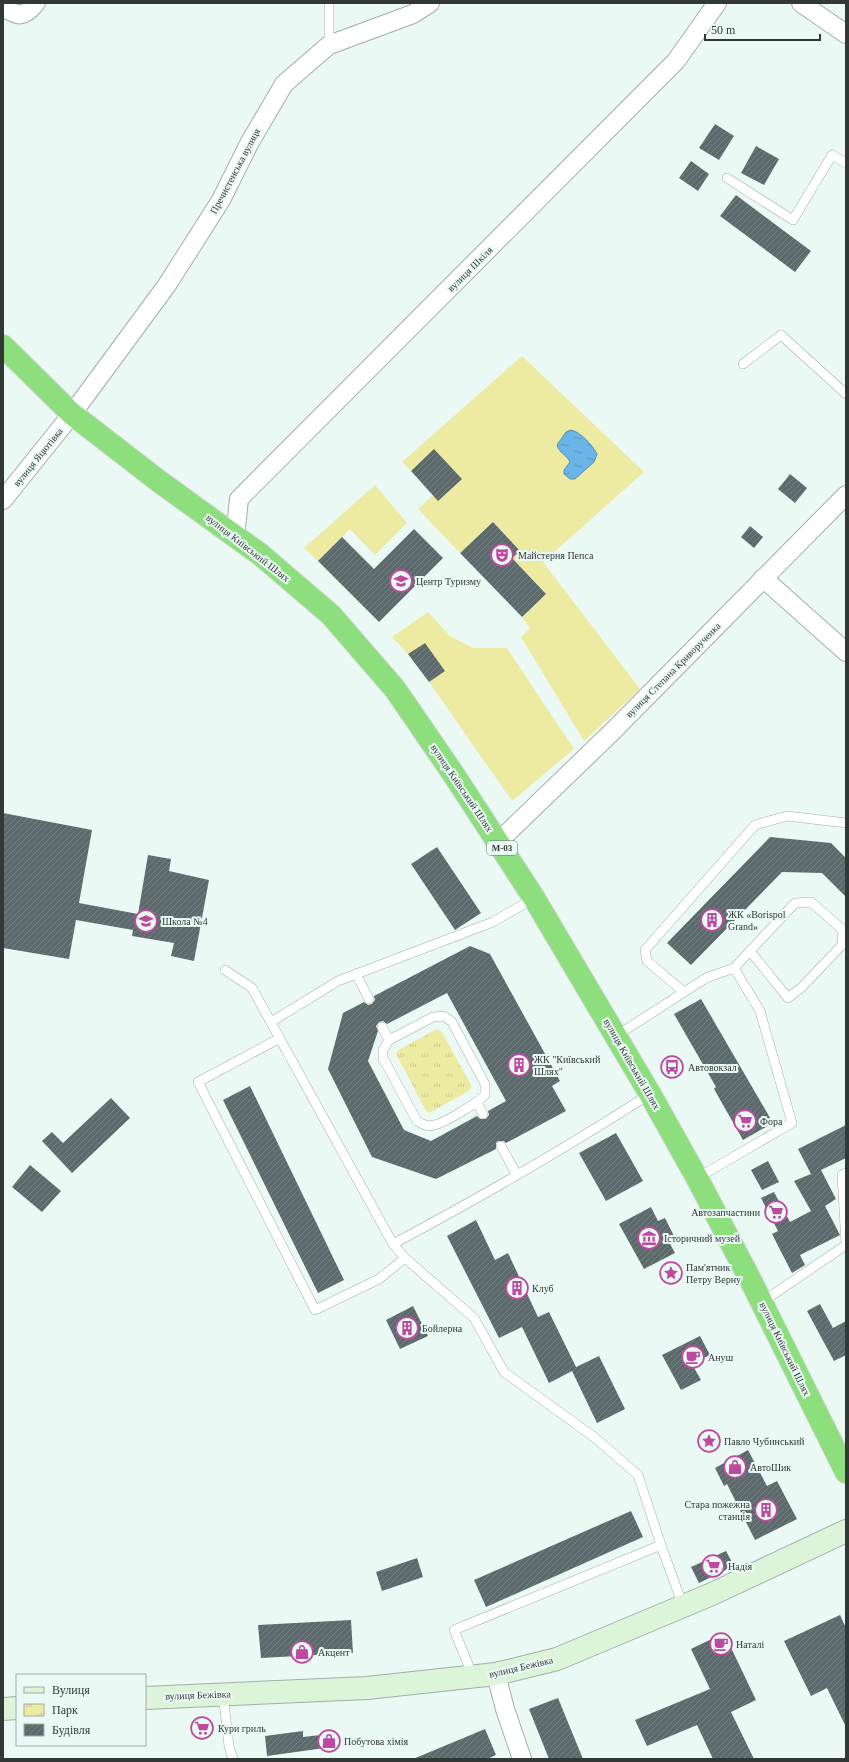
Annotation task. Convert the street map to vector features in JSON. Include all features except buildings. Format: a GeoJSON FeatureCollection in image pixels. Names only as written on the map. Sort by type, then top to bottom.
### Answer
{"type":"FeatureCollection","features":[{"type":"Feature","properties":{"kind":"highway","name":"вулиця Київський Шлях"},"geometry":{"type":"LineString","coordinates":[[3,346],[72,414],[160,482],[261,555],[331,615],[396,689],[534,898],[650,1094],[697,1178],[762,1302],[846,1472]]}},
{"type":"Feature","properties":{"kind":"main road","name":"вулиця Бежівка"},"geometry":{"type":"LineString","coordinates":[[146,1698],[367,1688],[496,1674],[557,1659],[683,1606],[846,1531]]}},
{"type":"Feature","properties":{"kind":"main road"},"geometry":{"type":"LineString","coordinates":[[3,1709],[16,1708]]}},
{"type":"Feature","properties":{"kind":"street"},"geometry":{"type":"LineString","coordinates":[[3,7],[13,14],[23,15],[30,11],[36,3]]}},
{"type":"Feature","properties":{"kind":"street","name":"Пречистенська вулиця"},"geometry":{"type":"LineString","coordinates":[[72,414],[167,285],[209,220],[221,200],[250,142],[284,84],[329,45],[413,14],[430,3]]}},
{"type":"Feature","properties":{"kind":"street","name":"вулиця Шкіля"},"geometry":{"type":"LineString","coordinates":[[235,537],[239,499],[676,62],[717,3]]}},
{"type":"Feature","properties":{"kind":"street"},"geometry":{"type":"LineString","coordinates":[[801,3],[846,34]]}},
{"type":"Feature","properties":{"kind":"street","name":"вулиця Яцютівка"},"geometry":{"type":"LineString","coordinates":[[3,500],[72,414]]}},
{"type":"Feature","properties":{"kind":"street","name":"вулиця Степана Криворученка"},"geometry":{"type":"LineString","coordinates":[[498,842],[614,730],[846,495]]}},
{"type":"Feature","properties":{"kind":"street"},"geometry":{"type":"LineString","coordinates":[[763,578],[846,652]]}},
{"type":"Feature","properties":{"kind":"street"},"geometry":{"type":"LineString","coordinates":[[496,1674],[505,1709],[522,1759]]}},
{"type":"Feature","properties":{"kind":"lane"},"geometry":{"type":"LineString","coordinates":[[329,3],[329,45]]}},
{"type":"Feature","properties":{"kind":"lane"},"geometry":{"type":"LineString","coordinates":[[727,178],[793,220],[832,155],[846,163]]}},
{"type":"Feature","properties":{"kind":"lane"},"geometry":{"type":"LineString","coordinates":[[743,364],[781,335],[846,394]]}},
{"type":"Feature","properties":{"kind":"lane"},"geometry":{"type":"LineString","coordinates":[[684,992],[647,961],[645,950],[755,825],[788,816],[846,823]]}},
{"type":"Feature","properties":{"kind":"lane"},"geometry":{"type":"LineString","coordinates":[[271,1022],[338,981],[493,922],[534,898]]}},
{"type":"Feature","properties":{"kind":"lane"},"geometry":{"type":"LineString","coordinates":[[616,1036],[706,978],[734,968],[795,903],[811,902],[843,930],[842,945],[802,987],[788,998],[750,951]]}},
{"type":"Feature","properties":{"kind":"lane"},"geometry":{"type":"LineString","coordinates":[[697,1178],[792,1123],[760,1011],[734,968]]}},
{"type":"Feature","properties":{"kind":"lane"},"geometry":{"type":"LineString","coordinates":[[225,970],[252,988],[393,1244],[405,1258],[474,1318],[504,1372],[594,1437],[638,1475],[660,1545],[683,1606]]}},
{"type":"Feature","properties":{"kind":"lane"},"geometry":{"type":"LineString","coordinates":[[356,974],[369,999]]}},
{"type":"Feature","properties":{"kind":"lane"},"geometry":{"type":"LineString","coordinates":[[444,1016],[452,1022],[485,1084],[485,1095],[477,1103],[435,1125],[425,1125],[417,1121],[383,1058],[383,1050],[389,1040],[433,1017],[444,1016]]}},
{"type":"Feature","properties":{"kind":"lane"},"geometry":{"type":"LineString","coordinates":[[382,1027],[389,1040]]}},
{"type":"Feature","properties":{"kind":"lane"},"geometry":{"type":"LineString","coordinates":[[280,1038],[198,1082],[315,1310],[379,1279],[405,1258]]}},
{"type":"Feature","properties":{"kind":"lane"},"geometry":{"type":"LineString","coordinates":[[393,1244],[585,1136],[650,1094]]}},
{"type":"Feature","properties":{"kind":"lane"},"geometry":{"type":"LineString","coordinates":[[477,1103],[483,1114]]}},
{"type":"Feature","properties":{"kind":"lane"},"geometry":{"type":"LineString","coordinates":[[501,1146],[517,1175]]}},
{"type":"Feature","properties":{"kind":"lane"},"geometry":{"type":"LineString","coordinates":[[762,1302],[846,1244],[842,1175],[846,1173]]}},
{"type":"Feature","properties":{"kind":"lane"},"geometry":{"type":"LineString","coordinates":[[473,1676],[454,1630],[660,1545]]}},
{"type":"Feature","properties":{"kind":"lane"},"geometry":{"type":"LineString","coordinates":[[223,1694],[229,1746],[233,1759]]}},
{"type":"Feature","properties":{"kind":"green space"},"geometry":{"type":"Polygon","coordinates":[[[522,356],[644,472],[543,562],[640,689],[584,741],[521,637],[530,628],[522,617],[546,594],[512,558],[520,551],[493,522],[460,553],[418,509],[433,495],[462,479],[434,450],[411,471],[402,462],[522,356]]]}},
{"type":"Feature","properties":{"kind":"green space"},"geometry":{"type":"Polygon","coordinates":[[[375,485],[407,523],[375,555],[350,529],[318,561],[304,548],[375,485]]]}},
{"type":"Feature","properties":{"kind":"green space"},"geometry":{"type":"Polygon","coordinates":[[[428,612],[450,636],[473,648],[507,648],[574,749],[512,801],[429,682],[408,654],[392,637],[428,612]]]}},
{"type":"Feature","properties":{"kind":"green space"},"geometry":{"type":"Polygon","coordinates":[[[435,1030],[442,1032],[471,1085],[471,1088],[469,1091],[429,1113],[426,1111],[396,1054],[397,1051],[435,1030]]]}},
{"type":"Feature","properties":{"kind":"water"},"geometry":{"type":"Polygon","coordinates":[[[571,430],[579,433],[593,447],[597,454],[594,462],[575,479],[570,479],[564,474],[564,470],[570,462],[559,450],[557,445],[566,432],[571,430]]]}},
{"type":"Feature","properties":{"kind":"place","name":"Майстерня Пепса"},"geometry":{"type":"Point","coordinates":[502,555]}},
{"type":"Feature","properties":{"kind":"place","name":"Центр Туризму"},"geometry":{"type":"Point","coordinates":[401,581]}},
{"type":"Feature","properties":{"kind":"place","name":"ЖК «Borispol Grand»"},"geometry":{"type":"Point","coordinates":[712,920]}},
{"type":"Feature","properties":{"kind":"place","name":"Школа №4"},"geometry":{"type":"Point","coordinates":[146,921]}},
{"type":"Feature","properties":{"kind":"place","name":"ЖК \"Київський Шлях\""},"geometry":{"type":"Point","coordinates":[519,1065]}},
{"type":"Feature","properties":{"kind":"place","name":"Автовокзал"},"geometry":{"type":"Point","coordinates":[672,1067]}},
{"type":"Feature","properties":{"kind":"place","name":"Фора"},"geometry":{"type":"Point","coordinates":[745,1121]}},
{"type":"Feature","properties":{"kind":"place","name":"Автозапчастини"},"geometry":{"type":"Point","coordinates":[776,1212]}},
{"type":"Feature","properties":{"kind":"place","name":"Історичний музей"},"geometry":{"type":"Point","coordinates":[649,1238]}},
{"type":"Feature","properties":{"kind":"place","name":"Пам'ятник Петру Верну"},"geometry":{"type":"Point","coordinates":[671,1273]}},
{"type":"Feature","properties":{"kind":"place","name":"Клуб"},"geometry":{"type":"Point","coordinates":[517,1288]}},
{"type":"Feature","properties":{"kind":"place","name":"Бойлерна"},"geometry":{"type":"Point","coordinates":[407,1328]}},
{"type":"Feature","properties":{"kind":"place","name":"Ануш"},"geometry":{"type":"Point","coordinates":[693,1357]}},
{"type":"Feature","properties":{"kind":"place","name":"Павло Чубинський"},"geometry":{"type":"Point","coordinates":[709,1441]}},
{"type":"Feature","properties":{"kind":"place","name":"АвтоШик"},"geometry":{"type":"Point","coordinates":[735,1467]}},
{"type":"Feature","properties":{"kind":"place","name":"Стара пожежна станція"},"geometry":{"type":"Point","coordinates":[766,1510]}},
{"type":"Feature","properties":{"kind":"place","name":"Надія"},"geometry":{"type":"Point","coordinates":[713,1566]}},
{"type":"Feature","properties":{"kind":"place","name":"Наталі"},"geometry":{"type":"Point","coordinates":[721,1644]}},
{"type":"Feature","properties":{"kind":"place","name":"Акцент"},"geometry":{"type":"Point","coordinates":[302,1652]}},
{"type":"Feature","properties":{"kind":"place","name":"Кури гриль"},"geometry":{"type":"Point","coordinates":[202,1728]}},
{"type":"Feature","properties":{"kind":"place","name":"Побутова хімія"},"geometry":{"type":"Point","coordinates":[329,1741]}}]}
